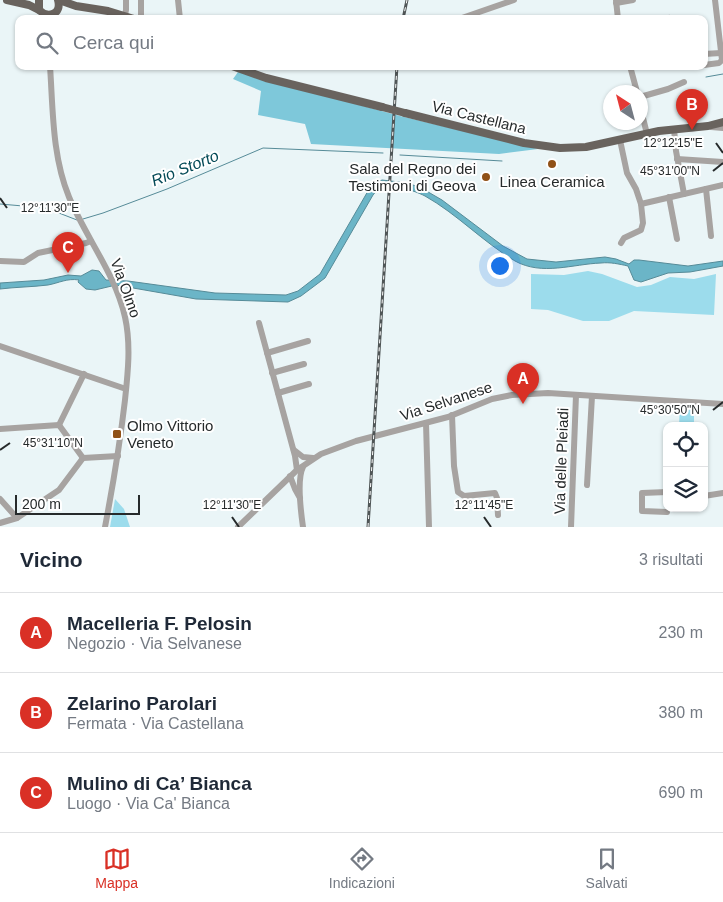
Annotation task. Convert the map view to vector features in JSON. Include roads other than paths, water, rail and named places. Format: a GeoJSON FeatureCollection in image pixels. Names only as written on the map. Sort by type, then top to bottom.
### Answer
{"type":"FeatureCollection","features":[{"type":"Feature","properties":{"kind":"main road"},"geometry":{"type":"LineString","coordinates":[[7,0],[22,2],[41,14],[46,15],[54,15],[80,4]]}},
{"type":"Feature","properties":{"kind":"main road"},"geometry":{"type":"LineString","coordinates":[[39,0],[41,14]]}},
{"type":"Feature","properties":{"kind":"main road"},"geometry":{"type":"LineString","coordinates":[[54,15],[59,7],[59,0],[125,15]]}},
{"type":"Feature","properties":{"kind":"main road","name":"Via Castellana"},"geometry":{"type":"LineString","coordinates":[[243,70],[266,78],[524,144],[550,148],[586,147],[674,128],[708,126]]}},
{"type":"Feature","properties":{"kind":"main road"},"geometry":{"type":"LineString","coordinates":[[708,126],[723,122]]}},
{"type":"Feature","properties":{"kind":"street"},"geometry":{"type":"LineString","coordinates":[[125,15],[126,0]]}},
{"type":"Feature","properties":{"kind":"street"},"geometry":{"type":"LineString","coordinates":[[141,0],[141,15]]}},
{"type":"Feature","properties":{"kind":"street"},"geometry":{"type":"LineString","coordinates":[[178,0],[180,15]]}},
{"type":"Feature","properties":{"kind":"street"},"geometry":{"type":"LineString","coordinates":[[471,15],[514,0]]}},
{"type":"Feature","properties":{"kind":"street"},"geometry":{"type":"LineString","coordinates":[[618,15],[616,2],[633,0]]}},
{"type":"Feature","properties":{"kind":"street"},"geometry":{"type":"LineString","coordinates":[[708,64],[719,63],[722,60],[716,0]]}},
{"type":"Feature","properties":{"kind":"street"},"geometry":{"type":"LineString","coordinates":[[708,54],[721,53]]}},
{"type":"Feature","properties":{"kind":"street","name":"Via Olmo"},"geometry":{"type":"LineString","coordinates":[[50,70],[59,165],[68,196],[111,276],[125,315],[128,334],[126,389],[118,456],[105,527]]}},
{"type":"Feature","properties":{"kind":"street"},"geometry":{"type":"LineString","coordinates":[[631,70],[635,85]]}},
{"type":"Feature","properties":{"kind":"street"},"geometry":{"type":"LineString","coordinates":[[648,95],[684,82]]}},
{"type":"Feature","properties":{"kind":"street","name":"Via Castellana"},"geometry":{"type":"LineString","coordinates":[[708,126],[723,128]]}},
{"type":"Feature","properties":{"kind":"street"},"geometry":{"type":"LineString","coordinates":[[674,128],[677,159],[684,194]]}},
{"type":"Feature","properties":{"kind":"street"},"geometry":{"type":"LineString","coordinates":[[647,130],[648,134]]}},
{"type":"Feature","properties":{"kind":"street"},"geometry":{"type":"LineString","coordinates":[[620,140],[627,173],[638,193],[641,204],[642,227],[637,232],[624,238],[621,243]]}},
{"type":"Feature","properties":{"kind":"street"},"geometry":{"type":"LineString","coordinates":[[677,159],[723,162]]}},
{"type":"Feature","properties":{"kind":"street"},"geometry":{"type":"LineString","coordinates":[[641,204],[723,185]]}},
{"type":"Feature","properties":{"kind":"street"},"geometry":{"type":"LineString","coordinates":[[706,189],[711,236]]}},
{"type":"Feature","properties":{"kind":"street"},"geometry":{"type":"LineString","coordinates":[[669,197],[677,239]]}},
{"type":"Feature","properties":{"kind":"street"},"geometry":{"type":"LineString","coordinates":[[0,261],[24,262],[38,253],[92,242]]}},
{"type":"Feature","properties":{"kind":"street"},"geometry":{"type":"LineString","coordinates":[[260,323],[297,470]]}},
{"type":"Feature","properties":{"kind":"street"},"geometry":{"type":"LineString","coordinates":[[267,352],[308,341]]}},
{"type":"Feature","properties":{"kind":"street"},"geometry":{"type":"LineString","coordinates":[[0,345],[126,389]]}},
{"type":"Feature","properties":{"kind":"street"},"geometry":{"type":"LineString","coordinates":[[272,373],[304,364]]}},
{"type":"Feature","properties":{"kind":"street"},"geometry":{"type":"LineString","coordinates":[[59,426],[84,374]]}},
{"type":"Feature","properties":{"kind":"street"},"geometry":{"type":"LineString","coordinates":[[278,393],[309,384]]}},
{"type":"Feature","properties":{"kind":"street","name":"Via Selvanese"},"geometry":{"type":"LineString","coordinates":[[238,527],[280,485],[304,464],[314,458],[356,441],[426,423],[483,402],[512,395],[548,393],[723,404]]}},
{"type":"Feature","properties":{"kind":"street","name":"Via delle Pleiadi"},"geometry":{"type":"LineString","coordinates":[[571,527],[576,395]]}},
{"type":"Feature","properties":{"kind":"street"},"geometry":{"type":"LineString","coordinates":[[587,485],[592,396]]}},
{"type":"Feature","properties":{"kind":"street"},"geometry":{"type":"LineString","coordinates":[[452,415],[454,466],[458,492],[464,496],[495,493],[498,515]]}},
{"type":"Feature","properties":{"kind":"street"},"geometry":{"type":"LineString","coordinates":[[426,423],[429,527]]}},
{"type":"Feature","properties":{"kind":"street"},"geometry":{"type":"LineString","coordinates":[[0,429],[59,426]]}},
{"type":"Feature","properties":{"kind":"street"},"geometry":{"type":"LineString","coordinates":[[59,426],[82,458]]}},
{"type":"Feature","properties":{"kind":"street"},"geometry":{"type":"LineString","coordinates":[[293,449],[303,457],[314,458]]}},
{"type":"Feature","properties":{"kind":"street"},"geometry":{"type":"LineString","coordinates":[[82,458],[118,456]]}},
{"type":"Feature","properties":{"kind":"street"},"geometry":{"type":"LineString","coordinates":[[0,523],[17,518],[59,490],[82,458]]}},
{"type":"Feature","properties":{"kind":"street"},"geometry":{"type":"LineString","coordinates":[[303,527],[298,487],[304,464]]}},
{"type":"Feature","properties":{"kind":"street"},"geometry":{"type":"LineString","coordinates":[[290,476],[298,487]]}},
{"type":"Feature","properties":{"kind":"street"},"geometry":{"type":"LineString","coordinates":[[280,485],[298,487]]}},
{"type":"Feature","properties":{"kind":"street"},"geometry":{"type":"LineString","coordinates":[[663,492],[642,493],[642,511],[663,512]]}},
{"type":"Feature","properties":{"kind":"street"},"geometry":{"type":"LineString","coordinates":[[708,495],[723,493]]}},
{"type":"Feature","properties":{"kind":"street"},"geometry":{"type":"LineString","coordinates":[[0,500],[17,518]]}},
{"type":"Feature","properties":{"kind":"waterway","name":"Rio Storto"},"geometry":{"type":"LineString","coordinates":[[706,77],[723,74]]}},
{"type":"Feature","properties":{"kind":"waterway","name":"Rio Storto"},"geometry":{"type":"LineString","coordinates":[[83,219],[167,189],[263,148],[383,153]]}},
{"type":"Feature","properties":{"kind":"waterway","name":"Rio Storto"},"geometry":{"type":"LineString","coordinates":[[400,155],[502,161]]}},
{"type":"Feature","properties":{"kind":"waterway","name":"Rio Storto"},"geometry":{"type":"LineString","coordinates":[[0,204],[46,208],[77,220]]}},
{"type":"Feature","properties":{"kind":"railway"},"geometry":{"type":"LineString","coordinates":[[404,15],[407,0]]}},
{"type":"Feature","properties":{"kind":"railway"},"geometry":{"type":"LineString","coordinates":[[368,527],[397,70]]}},
{"type":"Feature","properties":{"kind":"place","name":"Zelarino Parolari"},"geometry":{"type":"Point","coordinates":[692,130]}},
{"type":"Feature","properties":{"kind":"place","name":"Linea Ceramica"},"geometry":{"type":"Point","coordinates":[552,164]}},
{"type":"Feature","properties":{"kind":"place","name":"Sala del Regno dei Testimoni di Geova"},"geometry":{"type":"Point","coordinates":[486,177]}},
{"type":"Feature","properties":{"kind":"place","name":"Mulino di Ca’ Bianca"},"geometry":{"type":"Point","coordinates":[68,273]}},
{"type":"Feature","properties":{"kind":"place","name":"Macelleria F. Pelosin"},"geometry":{"type":"Point","coordinates":[523,404]}},
{"type":"Feature","properties":{"kind":"place","name":"Olmo Vittorio Veneto"},"geometry":{"type":"Point","coordinates":[117,434]}}]}
